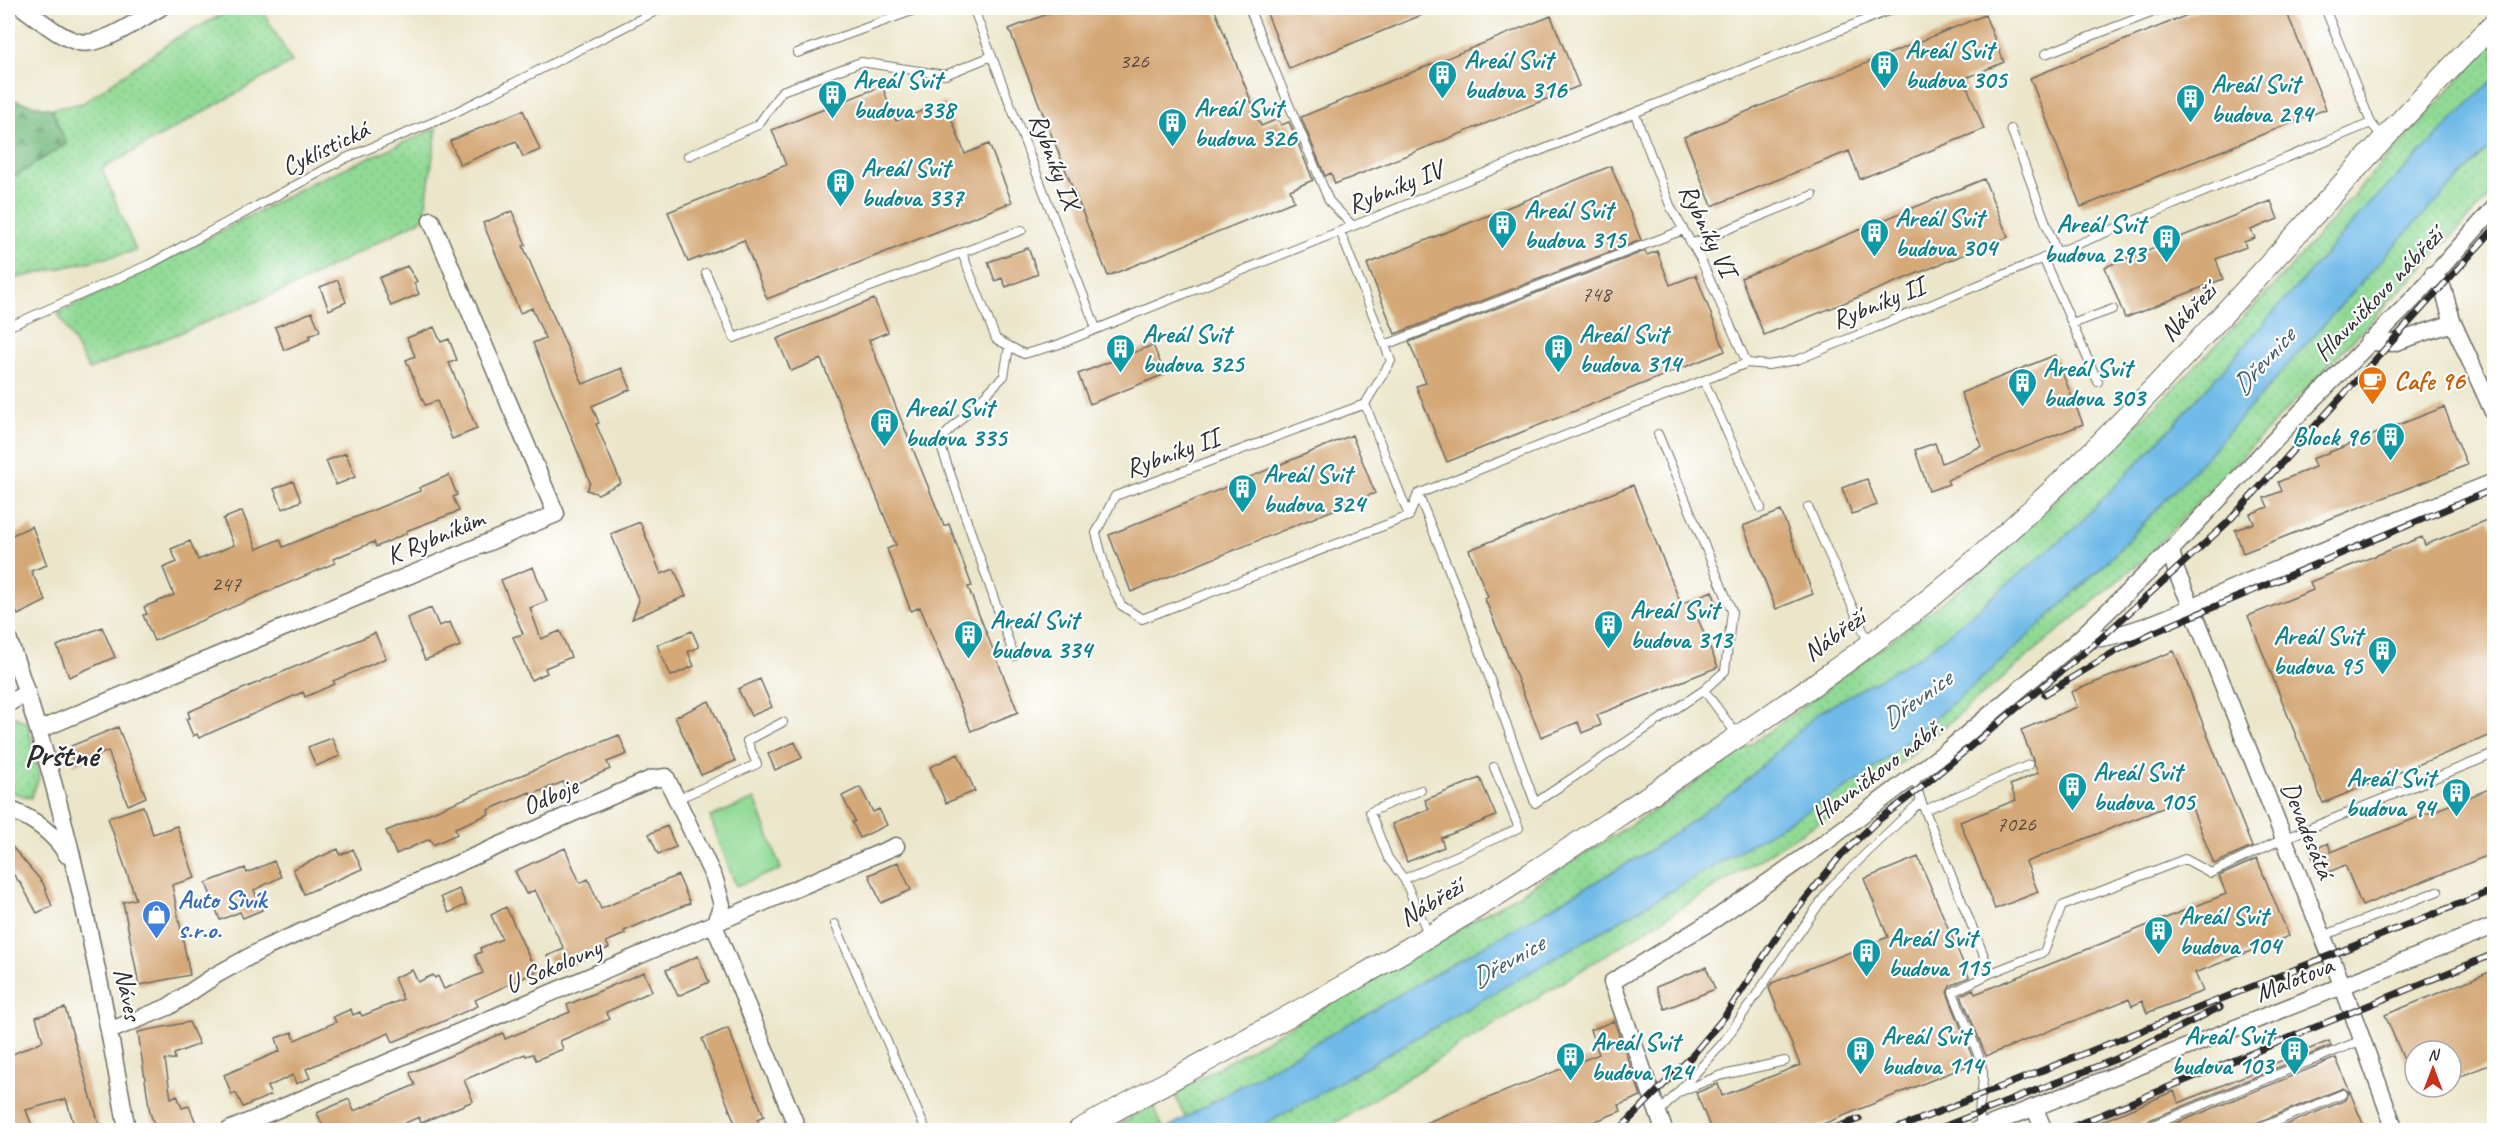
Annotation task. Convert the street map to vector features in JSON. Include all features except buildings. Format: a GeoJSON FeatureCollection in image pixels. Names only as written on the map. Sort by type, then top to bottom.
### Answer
{"type":"FeatureCollection","features":[{"type":"Feature","properties":{"kind":"street"},"geometry":{"type":"LineString","coordinates":[[23,8],[78,42],[91,43],[160,8]]}},
{"type":"Feature","properties":{"kind":"street","name":"Nábřeží"},"geometry":{"type":"LineString","coordinates":[[1079,1131],[1429,935],[1521,880],[1738,736],[1869,645],[1934,595],[2069,474],[2160,381],[2378,131],[2494,24]]}},
{"type":"Feature","properties":{"kind":"street","name":"Hlavničkovo nábřeží"},"geometry":{"type":"LineString","coordinates":[[2299,414],[2414,298],[2494,208]]}},
{"type":"Feature","properties":{"kind":"street","name":"K Rybníkům"},"geometry":{"type":"LineString","coordinates":[[39,730],[556,514],[431,220]]}},
{"type":"Feature","properties":{"kind":"street"},"geometry":{"type":"LineString","coordinates":[[2433,274],[2442,286],[2453,323],[2494,414]]}},
{"type":"Feature","properties":{"kind":"street"},"geometry":{"type":"LineString","coordinates":[[2368,342],[2393,344],[2453,323]]}},
{"type":"Feature","properties":{"kind":"street","name":"Hlavničkovo nábř."},"geometry":{"type":"LineString","coordinates":[[1658,1114],[1612,982],[1715,919],[1914,777],[2078,640],[2171,550],[2299,414]]}},
{"type":"Feature","properties":{"kind":"street"},"geometry":{"type":"LineString","coordinates":[[2078,640],[2098,640],[2128,633],[2191,605],[2494,482]]}},
{"type":"Feature","properties":{"kind":"street","name":"Devadesátá"},"geometry":{"type":"LineString","coordinates":[[2171,550],[2176,571],[2343,987],[2395,1131]]}},
{"type":"Feature","properties":{"kind":"street","name":"Náves"},"geometry":{"type":"LineString","coordinates":[[8,638],[39,730],[76,868],[127,1131]]}},
{"type":"Feature","properties":{"kind":"street"},"geometry":{"type":"LineString","coordinates":[[8,704],[27,692]]}},
{"type":"Feature","properties":{"kind":"street","name":"Odboje"},"geometry":{"type":"LineString","coordinates":[[109,1031],[168,1007],[216,975],[267,947],[651,779],[666,777],[715,880],[722,904],[714,925]]}},
{"type":"Feature","properties":{"kind":"street","name":"Náves"},"geometry":{"type":"LineString","coordinates":[[8,809],[26,816],[53,835],[76,868]]}},
{"type":"Feature","properties":{"kind":"street","name":"U Sokolovny"},"geometry":{"type":"LineString","coordinates":[[229,1131],[896,846]]}},
{"type":"Feature","properties":{"kind":"street"},"geometry":{"type":"LineString","coordinates":[[714,925],[798,1131]]}},
{"type":"Feature","properties":{"kind":"street","name":"Malotova"},"geometry":{"type":"LineString","coordinates":[[1980,1130],[2494,926]]}},
{"type":"Feature","properties":{"kind":"street"},"geometry":{"type":"LineString","coordinates":[[2034,1107],[2044,1131]]}},
{"type":"Feature","properties":{"kind":"street"},"geometry":{"type":"LineString","coordinates":[[1658,1114],[1664,1131]]}},
{"type":"Feature","properties":{"kind":"lane","name":"Cyklistická"},"geometry":{"type":"LineString","coordinates":[[8,327],[150,264],[346,158],[446,117],[662,8]]}},
{"type":"Feature","properties":{"kind":"lane"},"geometry":{"type":"LineString","coordinates":[[797,53],[920,8]]}},
{"type":"Feature","properties":{"kind":"lane"},"geometry":{"type":"LineString","coordinates":[[956,8],[977,9]]}},
{"type":"Feature","properties":{"kind":"lane"},"geometry":{"type":"LineString","coordinates":[[1249,8],[1329,201],[1353,226]]}},
{"type":"Feature","properties":{"kind":"lane","name":"Rybníky IV"},"geometry":{"type":"LineString","coordinates":[[1009,347],[1024,354],[1057,345],[1895,8]]}},
{"type":"Feature","properties":{"kind":"lane"},"geometry":{"type":"LineString","coordinates":[[2045,54],[2164,8]]}},
{"type":"Feature","properties":{"kind":"lane"},"geometry":{"type":"LineString","coordinates":[[2325,8],[2378,131]]}},
{"type":"Feature","properties":{"kind":"lane","name":"Rybníky IX"},"geometry":{"type":"LineString","coordinates":[[977,9],[992,56],[1096,328]]}},
{"type":"Feature","properties":{"kind":"lane"},"geometry":{"type":"LineString","coordinates":[[688,156],[758,125],[782,91],[861,62],[945,75],[992,56]]}},
{"type":"Feature","properties":{"kind":"lane","name":"Rybníky VI"},"geometry":{"type":"LineString","coordinates":[[1635,114],[1671,208],[1700,258],[1747,363]]}},
{"type":"Feature","properties":{"kind":"lane"},"geometry":{"type":"LineString","coordinates":[[2011,129],[2057,253]]}},
{"type":"Feature","properties":{"kind":"lane","name":"Rybníky II"},"geometry":{"type":"LineString","coordinates":[[1418,494],[1747,363],[1768,365],[1797,360],[2043,258],[2378,131]]}},
{"type":"Feature","properties":{"kind":"lane"},"geometry":{"type":"LineString","coordinates":[[1691,244],[1813,195]]}},
{"type":"Feature","properties":{"kind":"lane"},"geometry":{"type":"LineString","coordinates":[[706,273],[734,338],[1022,230]]}},
{"type":"Feature","properties":{"kind":"lane"},"geometry":{"type":"LineString","coordinates":[[1385,345],[1683,230]]}},
{"type":"Feature","properties":{"kind":"lane"},"geometry":{"type":"LineString","coordinates":[[1340,231],[1391,361],[1365,404],[1409,516]]}},
{"type":"Feature","properties":{"kind":"lane"},"geometry":{"type":"LineString","coordinates":[[962,253],[996,339],[1009,347],[1004,376],[939,441],[1014,656]]}},
{"type":"Feature","properties":{"kind":"lane"},"geometry":{"type":"LineString","coordinates":[[2043,258],[2098,382]]}},
{"type":"Feature","properties":{"kind":"lane"},"geometry":{"type":"LineString","coordinates":[[2072,324],[2113,309]]}},
{"type":"Feature","properties":{"kind":"lane"},"geometry":{"type":"LineString","coordinates":[[1704,381],[1761,508]]}},
{"type":"Feature","properties":{"kind":"lane","name":"Rybníky II"},"geometry":{"type":"LineString","coordinates":[[1365,404],[1115,496],[1096,532],[1107,575],[1121,605],[1142,620],[1409,516]]}},
{"type":"Feature","properties":{"kind":"lane"},"geometry":{"type":"LineString","coordinates":[[1418,494],[1460,597],[1535,803],[1704,690],[1725,671],[1732,611],[1658,434]]}},
{"type":"Feature","properties":{"kind":"lane"},"geometry":{"type":"LineString","coordinates":[[1409,516],[1418,494]]}},
{"type":"Feature","properties":{"kind":"lane"},"geometry":{"type":"LineString","coordinates":[[1808,507],[1869,645]]}},
{"type":"Feature","properties":{"kind":"lane"},"geometry":{"type":"LineString","coordinates":[[1704,690],[1738,736]]}},
{"type":"Feature","properties":{"kind":"lane"},"geometry":{"type":"LineString","coordinates":[[677,800],[758,764],[747,741],[783,722]]}},
{"type":"Feature","properties":{"kind":"lane"},"geometry":{"type":"LineString","coordinates":[[1980,1130],[1977,1114],[1982,1095],[1983,1070],[1953,992],[1991,973],[2044,952],[2062,906],[2186,859],[2211,873],[2283,839],[2494,754]]}},
{"type":"Feature","properties":{"kind":"lane"},"geometry":{"type":"LineString","coordinates":[[1658,1114],[1723,1043],[1831,887],[1923,805],[2029,765]]}},
{"type":"Feature","properties":{"kind":"lane"},"geometry":{"type":"LineString","coordinates":[[1404,879],[1519,828],[1494,767]]}},
{"type":"Feature","properties":{"kind":"lane"},"geometry":{"type":"LineString","coordinates":[[1914,777],[1923,805],[1991,973]]}},
{"type":"Feature","properties":{"kind":"lane"},"geometry":{"type":"LineString","coordinates":[[1420,790],[1370,812],[1388,858],[1404,879],[1429,935]]}},
{"type":"Feature","properties":{"kind":"lane"},"geometry":{"type":"LineString","coordinates":[[2323,936],[2438,891]]}},
{"type":"Feature","properties":{"kind":"lane"},"geometry":{"type":"LineString","coordinates":[[835,924],[926,1131]]}},
{"type":"Feature","properties":{"kind":"lane"},"geometry":{"type":"LineString","coordinates":[[2141,1131],[2362,1040]]}},
{"type":"Feature","properties":{"kind":"lane"},"geometry":{"type":"LineString","coordinates":[[1676,1094],[1719,1076],[1785,1061]]}},
{"type":"Feature","properties":{"kind":"lane"},"geometry":{"type":"LineString","coordinates":[[2255,1131],[2343,1094]]}},
{"type":"Feature","properties":{"kind":"green space"},"geometry":{"type":"Polygon","coordinates":[[[235,8],[261,8],[292,62],[102,169],[136,251],[8,280],[8,180],[66,144],[52,109],[83,103],[175,39],[235,8]]]}},
{"type":"Feature","properties":{"kind":"green space"},"geometry":{"type":"Polygon","coordinates":[[[2494,42],[2494,192],[2145,558],[1863,795],[1324,1130],[1191,1130],[1174,1093],[1516,896],[1674,798],[1782,722],[1965,585],[2159,403],[2273,287],[2380,165],[2494,42]]]}},
{"type":"Feature","properties":{"kind":"green space"},"geometry":{"type":"Polygon","coordinates":[[[8,99],[52,109],[66,144],[8,181],[8,99]]]}},
{"type":"Feature","properties":{"kind":"green space"},"geometry":{"type":"Polygon","coordinates":[[[437,128],[424,218],[294,286],[89,370],[58,313],[154,267],[313,182],[437,128]]]}},
{"type":"Feature","properties":{"kind":"green space"},"geometry":{"type":"Polygon","coordinates":[[[13,716],[27,723],[40,775],[31,798],[8,791],[8,717],[13,716]]]}},
{"type":"Feature","properties":{"kind":"green space"},"geometry":{"type":"Polygon","coordinates":[[[755,799],[781,869],[736,886],[710,817],[755,799]]]}},
{"type":"Feature","properties":{"kind":"green space"},"geometry":{"type":"Polygon","coordinates":[[[1153,1105],[1164,1130],[1109,1130],[1153,1105]]]}},
{"type":"Feature","properties":{"kind":"water","name":"Dřevnice"},"geometry":{"type":"Polygon","coordinates":[[[2494,78],[2494,143],[2400,239],[2206,457],[2108,561],[1992,670],[1863,778],[1256,1130],[1164,1130],[1649,851],[1738,788],[1818,713],[1925,653],[2075,528],[2173,426],[2367,207],[2494,78]]]}},
{"type":"Feature","properties":{"kind":"railway"},"geometry":{"type":"LineString","coordinates":[[1619,1130],[1692,1056],[1725,1016],[1783,927],[1841,855],[1876,822],[2099,640],[2227,523],[2494,229]]}},
{"type":"Feature","properties":{"kind":"railway"},"geometry":{"type":"LineString","coordinates":[[2045,694],[2116,651],[2157,631],[2494,489]]}},
{"type":"Feature","properties":{"kind":"railway"},"geometry":{"type":"LineString","coordinates":[[1893,1130],[2494,890]]}},
{"type":"Feature","properties":{"kind":"railway"},"geometry":{"type":"LineString","coordinates":[[2064,1130],[2494,954]]}},
{"type":"Feature","properties":{"kind":"railway"},"geometry":{"type":"LineString","coordinates":[[1935,1130],[2116,1059],[2220,1007]]}},
{"type":"Feature","properties":{"kind":"railway"},"geometry":{"type":"LineString","coordinates":[[1829,1130],[1859,1119]]}},
{"type":"Feature","properties":{"kind":"place","name":"Areál Svit budova 305"},"geometry":{"type":"Point","coordinates":[1884,90]}},
{"type":"Feature","properties":{"kind":"place","name":"Areál Svit budova 316"},"geometry":{"type":"Point","coordinates":[1443,100]}},
{"type":"Feature","properties":{"kind":"place","name":"Areál Svit budova 338"},"geometry":{"type":"Point","coordinates":[832,120]}},
{"type":"Feature","properties":{"kind":"place","name":"Areál Svit budova 294"},"geometry":{"type":"Point","coordinates":[2190,124]}},
{"type":"Feature","properties":{"kind":"place","name":"Areál Svit budova 326"},"geometry":{"type":"Point","coordinates":[1173,148]}},
{"type":"Feature","properties":{"kind":"place","name":"Areál Svit budova 337"},"geometry":{"type":"Point","coordinates":[840,208]}},
{"type":"Feature","properties":{"kind":"place","name":"Areál Svit budova 315"},"geometry":{"type":"Point","coordinates":[1503,250]}},
{"type":"Feature","properties":{"kind":"place","name":"Areál Svit budova 304"},"geometry":{"type":"Point","coordinates":[1874,258]}},
{"type":"Feature","properties":{"kind":"place","name":"Areál Svit budova 293"},"geometry":{"type":"Point","coordinates":[2166,264]}},
{"type":"Feature","properties":{"kind":"place","name":"Areál Svit budova 325"},"geometry":{"type":"Point","coordinates":[1121,374]}},
{"type":"Feature","properties":{"kind":"place","name":"Areál Svit budova 314"},"geometry":{"type":"Point","coordinates":[1558,374]}},
{"type":"Feature","properties":{"kind":"place","name":"Cafe 96"},"geometry":{"type":"Point","coordinates":[2373,406]}},
{"type":"Feature","properties":{"kind":"place","name":"Areál Svit budova 303"},"geometry":{"type":"Point","coordinates":[2022,408]}},
{"type":"Feature","properties":{"kind":"place","name":"Areál Svit budova 335"},"geometry":{"type":"Point","coordinates":[884,448]}},
{"type":"Feature","properties":{"kind":"place","name":"Block 96"},"geometry":{"type":"Point","coordinates":[2390,462]}},
{"type":"Feature","properties":{"kind":"place","name":"Areál Svit budova 324"},"geometry":{"type":"Point","coordinates":[1242,514]}},
{"type":"Feature","properties":{"kind":"place","name":"Areál Svit budova 313"},"geometry":{"type":"Point","coordinates":[1609,650]}},
{"type":"Feature","properties":{"kind":"place","name":"Areál Svit budova 334"},"geometry":{"type":"Point","coordinates":[969,660]}},
{"type":"Feature","properties":{"kind":"place","name":"Areál Svit budova 95"},"geometry":{"type":"Point","coordinates":[2383,676]}},
{"type":"Feature","properties":{"kind":"place","name":"Areál Svit budova 105"},"geometry":{"type":"Point","coordinates":[2072,812]}},
{"type":"Feature","properties":{"kind":"place","name":"Areál Svit budova 94"},"geometry":{"type":"Point","coordinates":[2456,818]}},
{"type":"Feature","properties":{"kind":"place","name":"Auto Sivík s.r.o."},"geometry":{"type":"Point","coordinates":[157,940]}},
{"type":"Feature","properties":{"kind":"place","name":"Areál Svit budova 104"},"geometry":{"type":"Point","coordinates":[2158,956]}},
{"type":"Feature","properties":{"kind":"place","name":"Areál Svit budova 115"},"geometry":{"type":"Point","coordinates":[1867,978]}},
{"type":"Feature","properties":{"kind":"place","name":"Areál Svit budova 114"},"geometry":{"type":"Point","coordinates":[1860,1076]}},
{"type":"Feature","properties":{"kind":"place","name":"Areál Svit budova 103"},"geometry":{"type":"Point","coordinates":[2294,1076]}},
{"type":"Feature","properties":{"kind":"place","name":"Areál Svit budova 124"},"geometry":{"type":"Point","coordinates":[1570,1082]}},
{"type":"Feature","properties":{"kind":"district","name":"Prštné"},"geometry":{"type":"Point","coordinates":[61,755]}}]}
